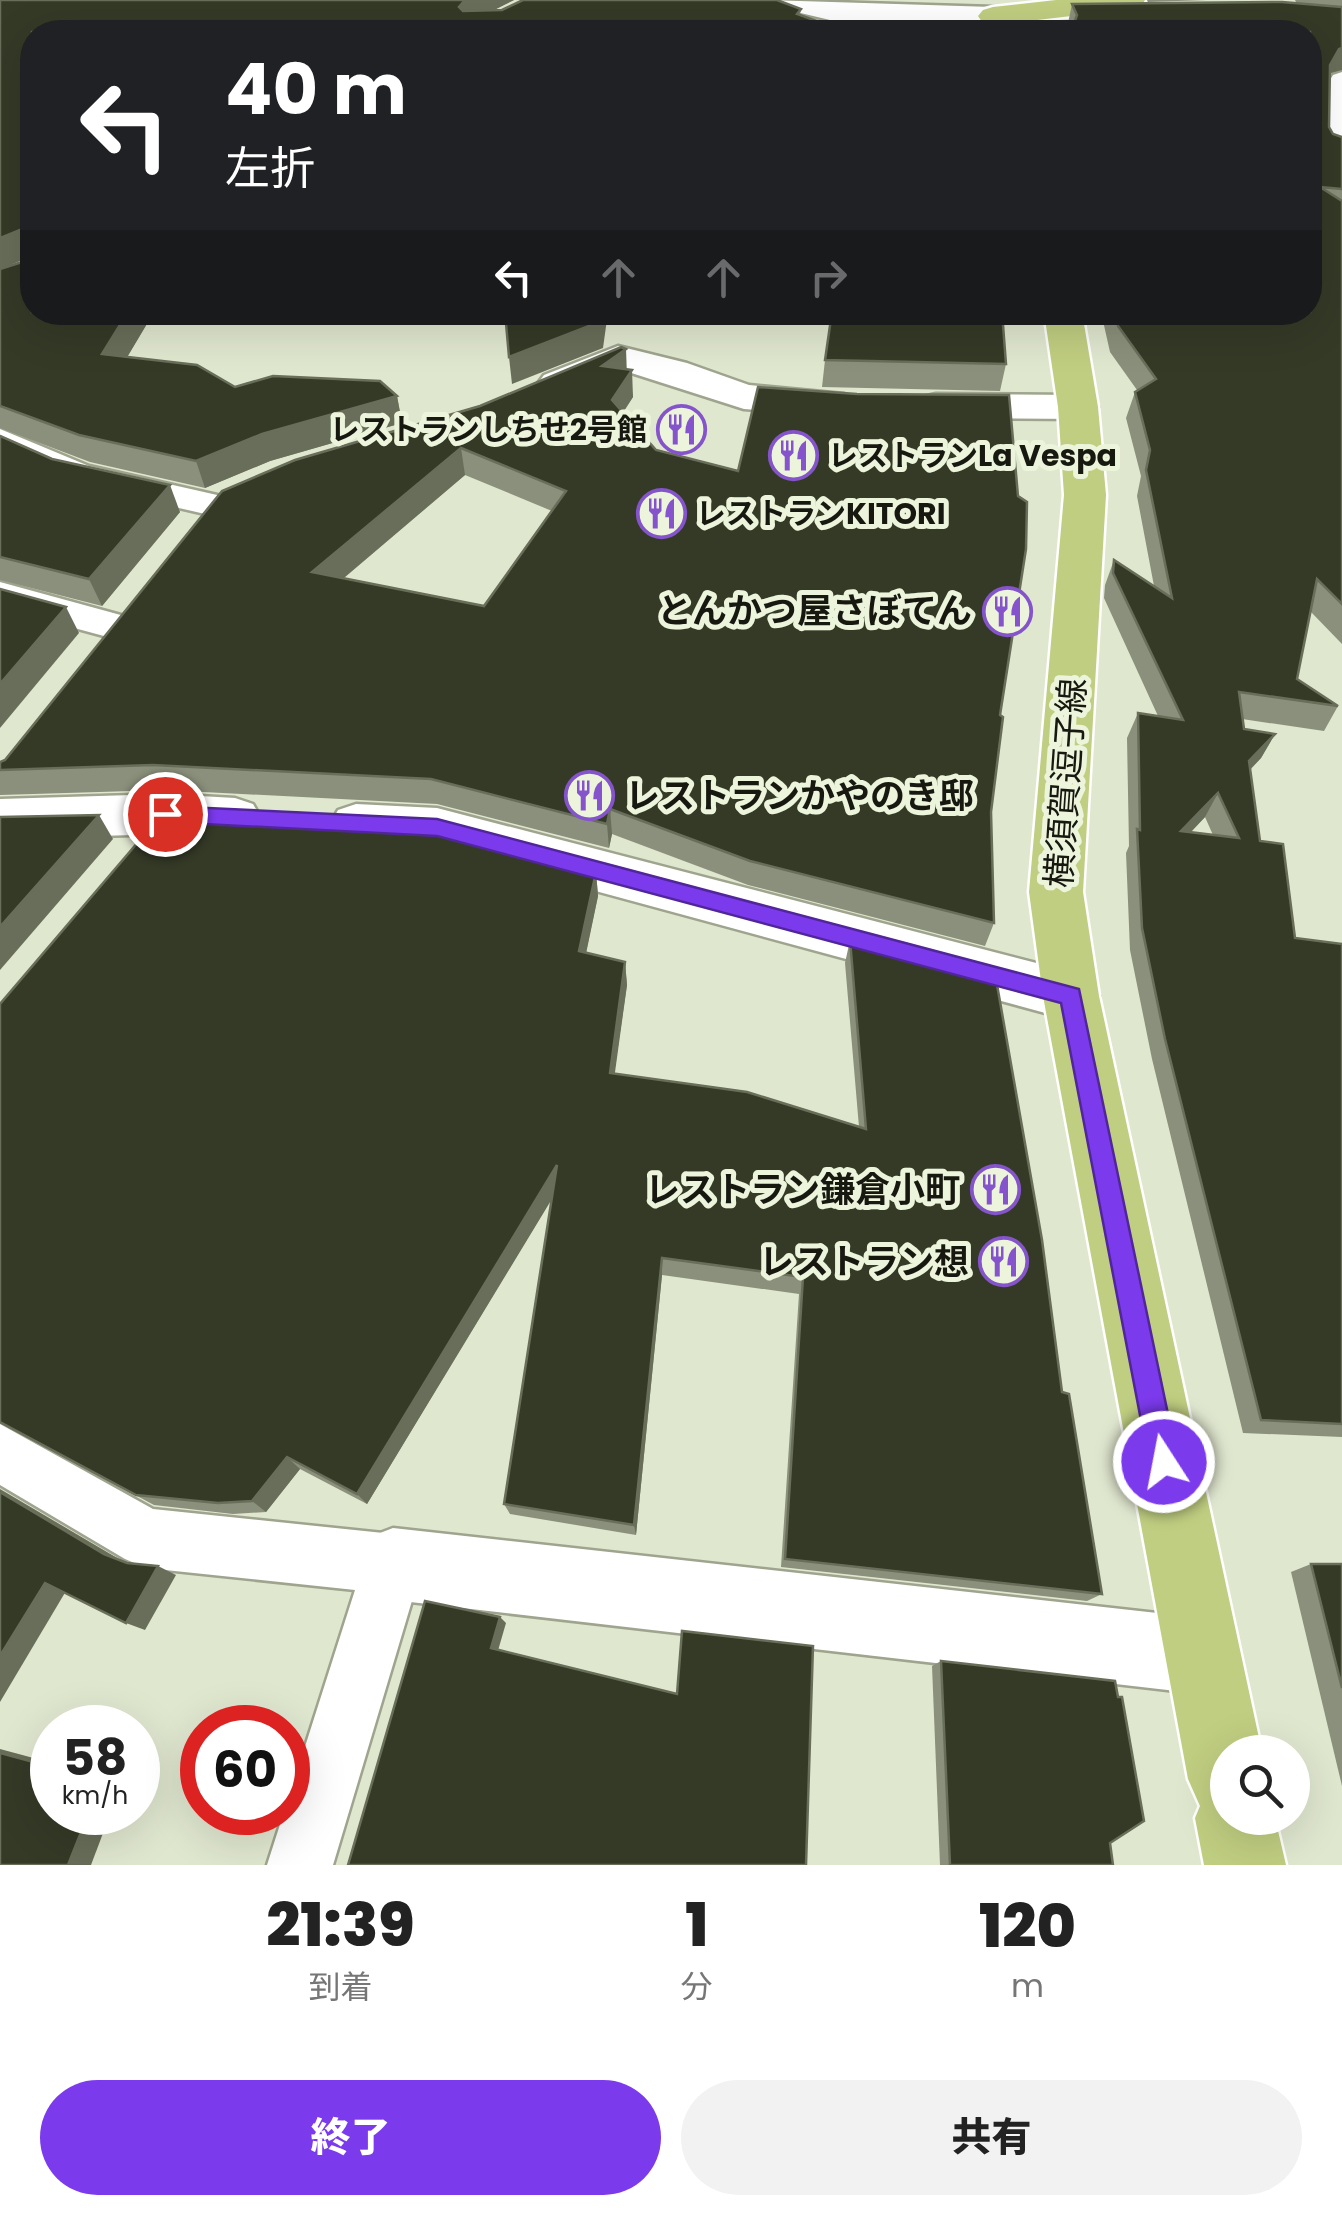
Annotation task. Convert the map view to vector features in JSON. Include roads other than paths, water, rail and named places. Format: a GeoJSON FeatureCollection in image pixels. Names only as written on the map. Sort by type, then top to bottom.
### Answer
{"type":"FeatureCollection","features":[{"type":"Feature","properties":{"kind":"main road"},"geometry":{"type":"LineString","coordinates":[[1020,20],[1131,0]]}},
{"type":"Feature","properties":{"kind":"main road","name":"横須賀逗子線"},"geometry":{"type":"LineString","coordinates":[[1065,325],[1078,407],[1085,495],[1056,892],[1071,996],[1219,1735]]}},
{"type":"Feature","properties":{"kind":"main road"},"geometry":{"type":"LineString","coordinates":[[1239,1835],[1245,1865]]}},
{"type":"Feature","properties":{"kind":"street"},"geometry":{"type":"LineString","coordinates":[[781,0],[830,10],[950,20]]}},
{"type":"Feature","properties":{"kind":"street"},"geometry":{"type":"LineString","coordinates":[[519,399],[618,358],[673,371],[744,397],[882,405],[1078,407]]}},
{"type":"Feature","properties":{"kind":"street"},"geometry":{"type":"LineString","coordinates":[[0,819],[165,814],[437,828],[1071,996]]}},
{"type":"Feature","properties":{"kind":"street"},"geometry":{"type":"LineString","coordinates":[[394,1564],[1202,1656]]}},
{"type":"Feature","properties":{"kind":"lane"},"geometry":{"type":"LineString","coordinates":[[1342,80],[1336,90],[1336,152],[1342,153]]}},
{"type":"Feature","properties":{"kind":"lane"},"geometry":{"type":"LineString","coordinates":[[0,439],[23,454],[95,481],[218,510]]}},
{"type":"Feature","properties":{"kind":"lane"},"geometry":{"type":"LineString","coordinates":[[0,595],[116,625]]}},
{"type":"Feature","properties":{"kind":"lane"},"geometry":{"type":"LineString","coordinates":[[127,859],[165,814]]}},
{"type":"Feature","properties":{"kind":"lane"},"geometry":{"type":"LineString","coordinates":[[0,1453],[146,1538],[394,1564],[300,1865]]}},
{"type":"Feature","properties":{"kind":"place","name":"レストランしちせ2号館"},"geometry":{"type":"Point","coordinates":[682,430]}},
{"type":"Feature","properties":{"kind":"place","name":"レストランLa Vespa"},"geometry":{"type":"Point","coordinates":[793,456]}},
{"type":"Feature","properties":{"kind":"place","name":"レストランKITORI"},"geometry":{"type":"Point","coordinates":[661,514]}},
{"type":"Feature","properties":{"kind":"place","name":"とんかつ屋さぼてん"},"geometry":{"type":"Point","coordinates":[1007,611]}},
{"type":"Feature","properties":{"kind":"place","name":"レストランかやのき邸"},"geometry":{"type":"Point","coordinates":[590,796]}},
{"type":"Feature","properties":{"kind":"place","name":"レストラン鎌倉小町"},"geometry":{"type":"Point","coordinates":[995,1190]}},
{"type":"Feature","properties":{"kind":"place","name":"レストラン想"},"geometry":{"type":"Point","coordinates":[1004,1262]}}]}
